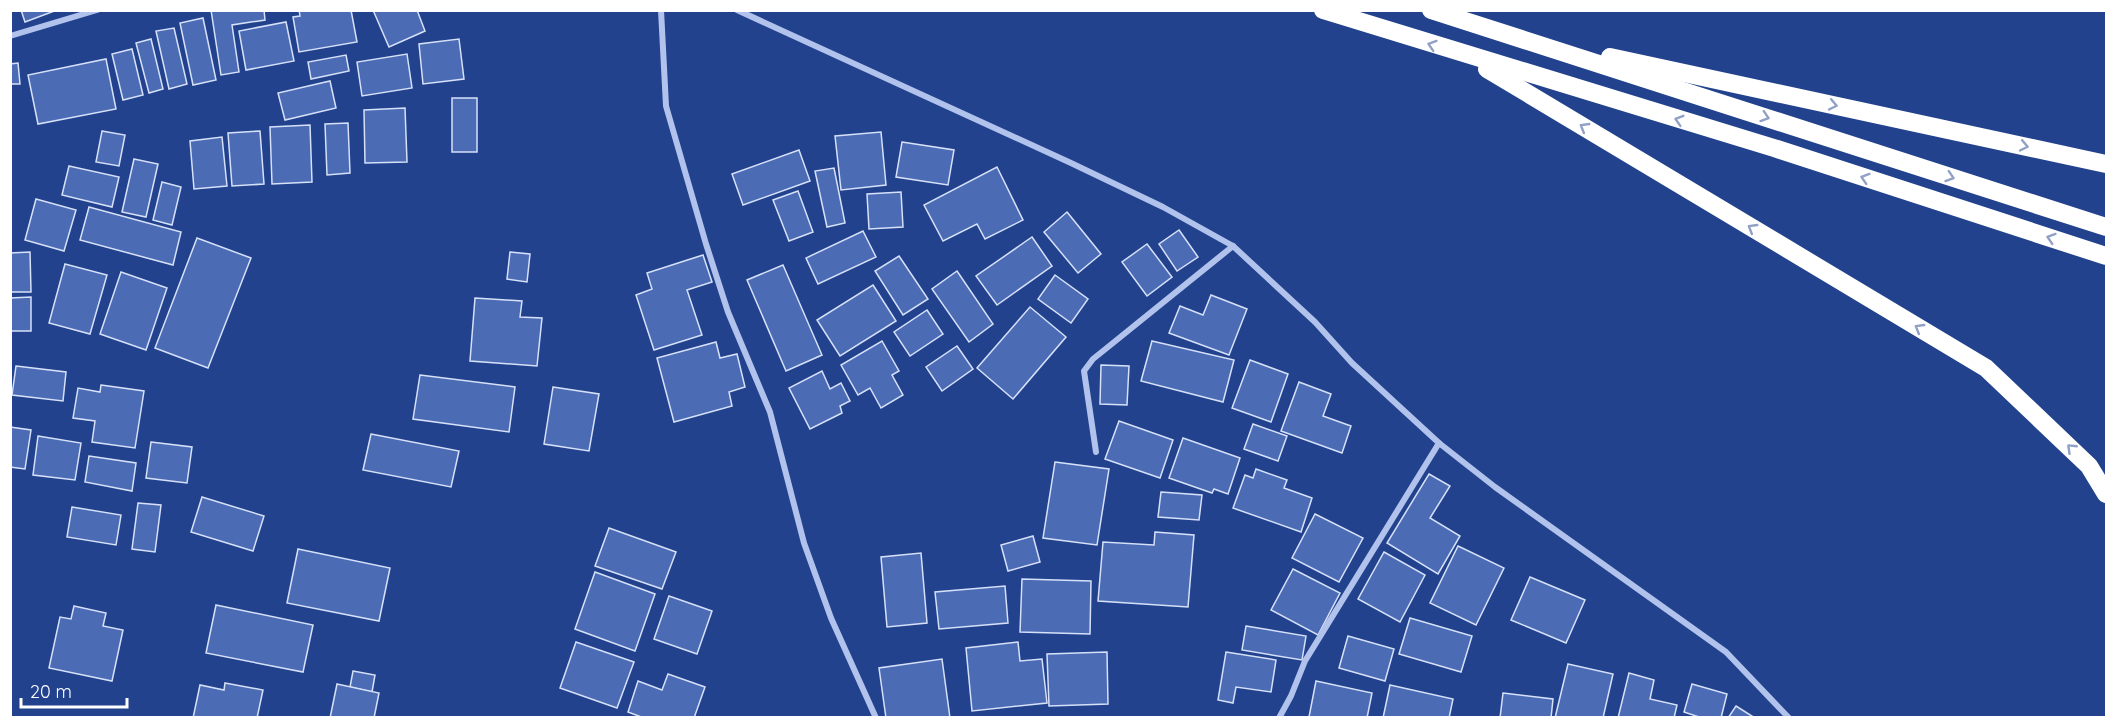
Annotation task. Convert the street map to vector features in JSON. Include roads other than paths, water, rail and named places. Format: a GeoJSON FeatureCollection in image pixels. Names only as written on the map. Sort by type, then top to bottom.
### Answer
{"type":"FeatureCollection","features":[{"type":"Feature","properties":{"kind":"highway"},"geometry":{"type":"LineString","coordinates":[[1323,10],[1463,55],[1774,148],[2106,256]]}},
{"type":"Feature","properties":{"kind":"highway"},"geometry":{"type":"LineString","coordinates":[[1431,10],[2106,227]]}},
{"type":"Feature","properties":{"kind":"highway"},"geometry":{"type":"LineString","coordinates":[[1509,35],[2106,164]]}},
{"type":"Feature","properties":{"kind":"highway"},"geometry":{"type":"LineString","coordinates":[[1463,55],[1986,368],[2089,466],[2106,494]]}},
{"type":"Feature","properties":{"kind":"street"},"geometry":{"type":"LineString","coordinates":[[10,36],[97,10]]}},
{"type":"Feature","properties":{"kind":"street"},"geometry":{"type":"LineString","coordinates":[[661,10],[666,106],[706,244],[728,312],[770,412],[804,543],[831,618],[876,717]]}},
{"type":"Feature","properties":{"kind":"street"},"geometry":{"type":"LineString","coordinates":[[737,10],[1071,163],[1163,207],[1233,246],[1314,322],[1352,363],[1439,443],[1495,487],[1725,652],[1790,717]]}},
{"type":"Feature","properties":{"kind":"street"},"geometry":{"type":"LineString","coordinates":[[1096,452],[1084,371],[1093,359],[1108,346],[1233,246]]}},
{"type":"Feature","properties":{"kind":"street"},"geometry":{"type":"LineString","coordinates":[[1279,717],[1291,696],[1305,661],[1439,443]]}}]}
